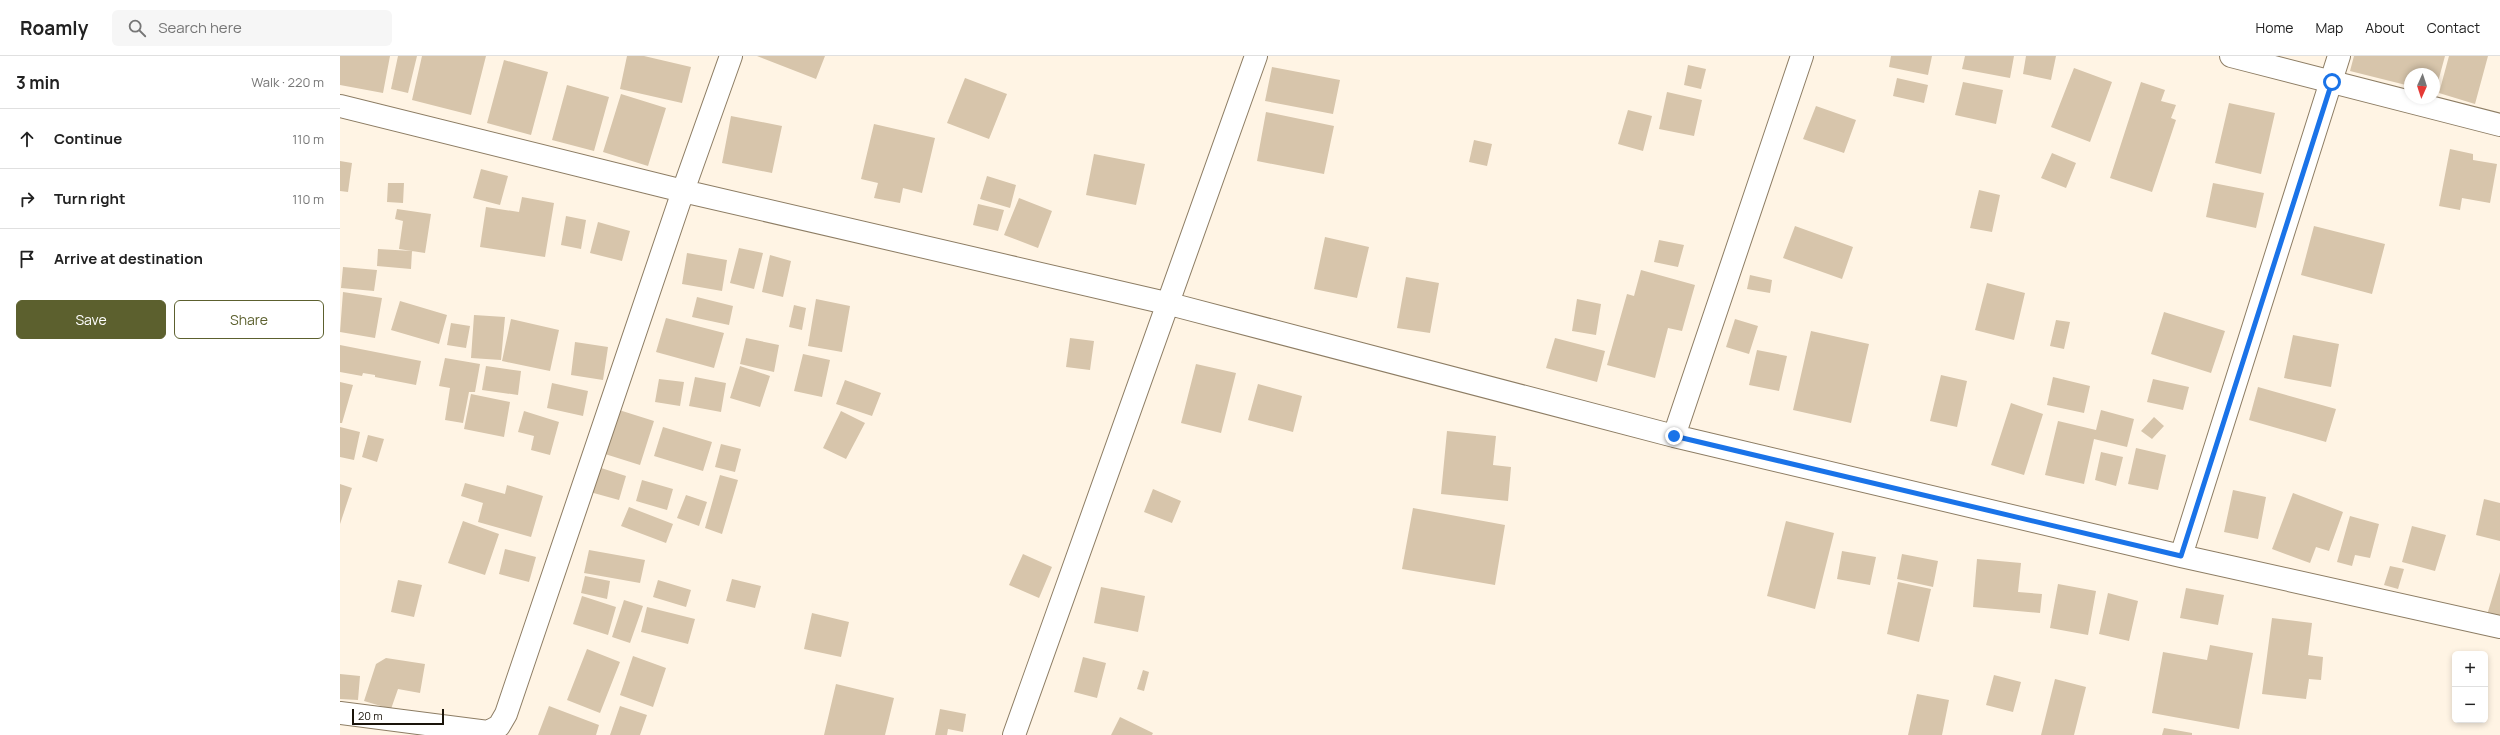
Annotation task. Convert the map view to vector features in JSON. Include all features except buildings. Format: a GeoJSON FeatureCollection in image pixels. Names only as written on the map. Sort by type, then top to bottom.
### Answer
{"type":"FeatureCollection","features":[{"type":"Feature","properties":{"kind":"street"},"geometry":{"type":"LineString","coordinates":[[340,713],[472,732],[488,732],[499,726],[506,714],[683,191],[731,56]]}},
{"type":"Feature","properties":{"kind":"street"},"geometry":{"type":"LineString","coordinates":[[1014,735],[1166,303],[1256,56]]}},
{"type":"Feature","properties":{"kind":"street"},"geometry":{"type":"LineString","coordinates":[[1674,436],[1802,56]]}},
{"type":"Feature","properties":{"kind":"street"},"geometry":{"type":"LineString","coordinates":[[2231,56],[2500,125]]}},
{"type":"Feature","properties":{"kind":"street"},"geometry":{"type":"LineString","coordinates":[[2181,556],[2339,56]]}},
{"type":"Feature","properties":{"kind":"street"},"geometry":{"type":"LineString","coordinates":[[340,106],[683,191],[1166,303],[1674,436],[2181,556],[2500,627]]}},
{"type":"Feature","properties":{"kind":"route"},"geometry":{"type":"LineString","coordinates":[[1674,436],[2181,556],[2332,82]]}}]}
